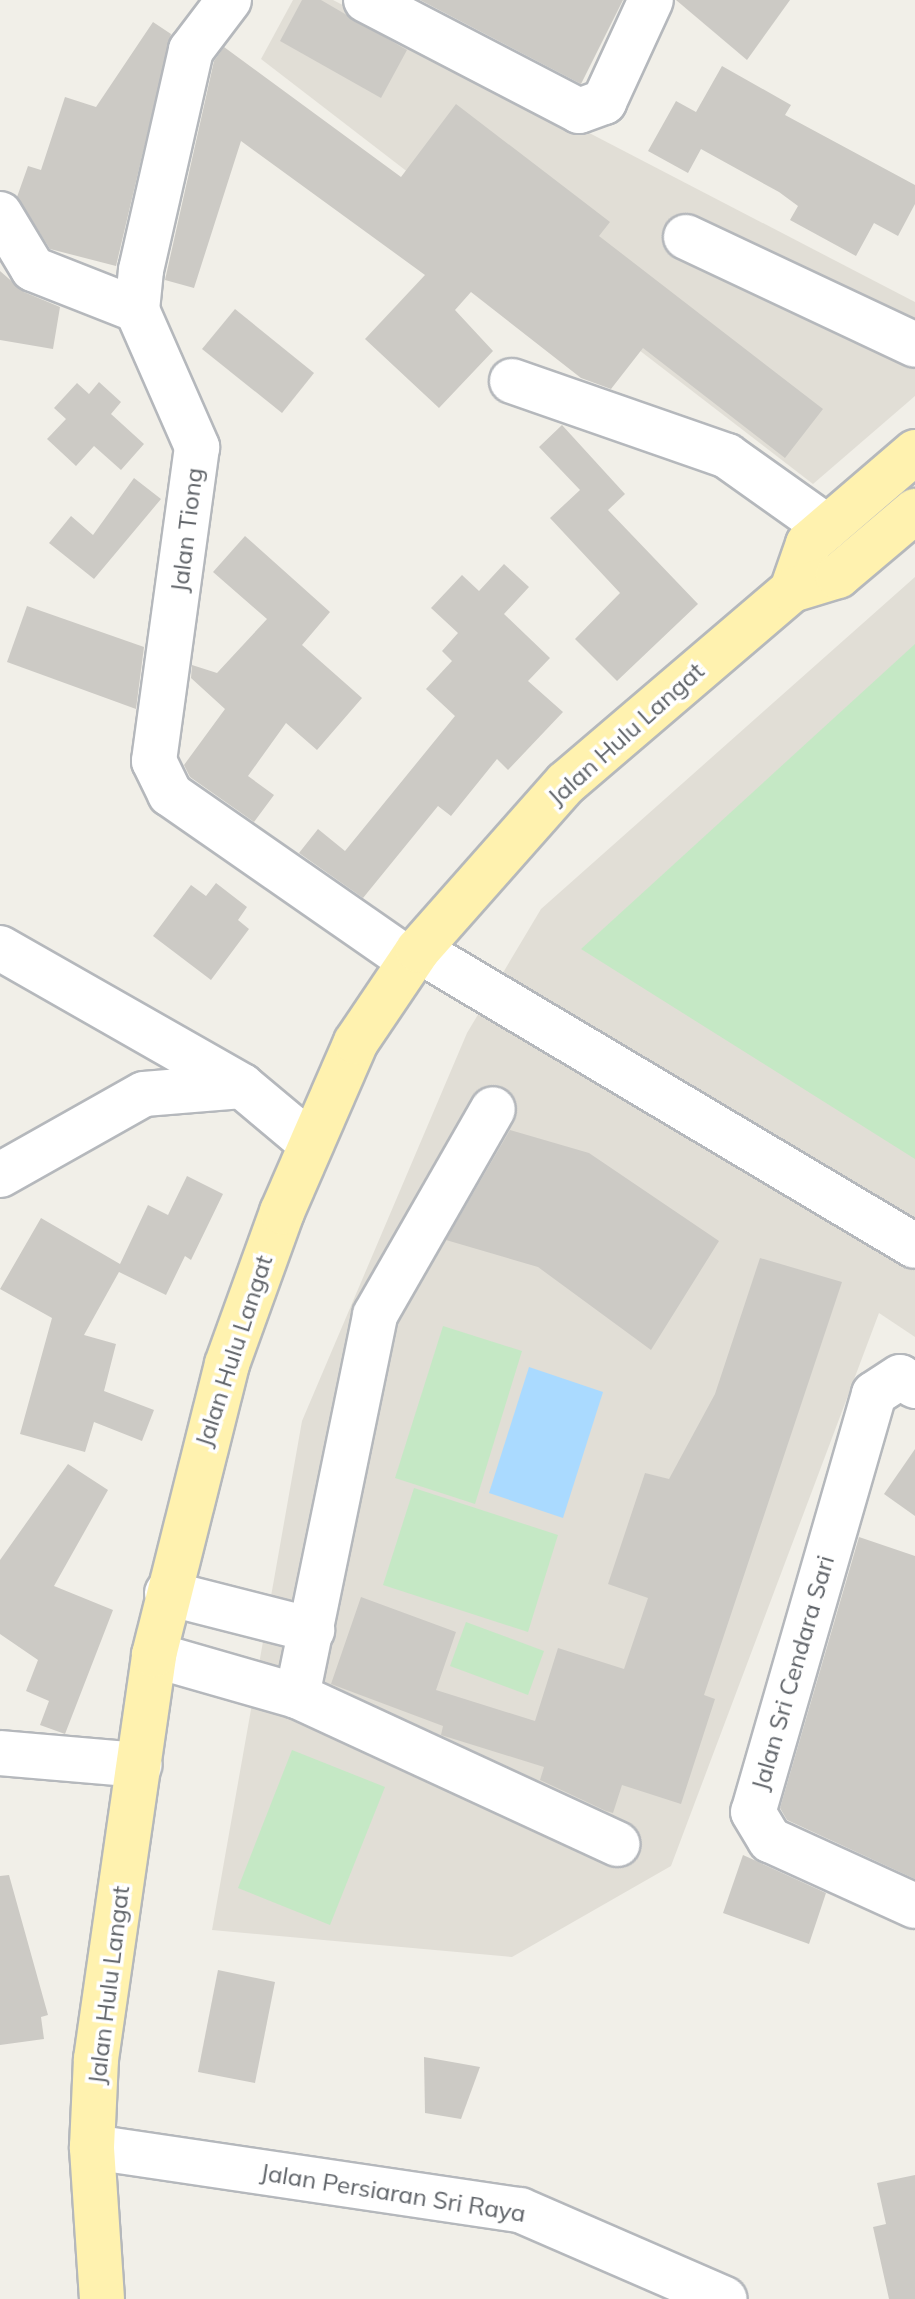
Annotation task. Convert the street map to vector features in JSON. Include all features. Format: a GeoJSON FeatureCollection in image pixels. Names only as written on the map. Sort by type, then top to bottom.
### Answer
{"type":"FeatureCollection","features":[{"type":"Feature","properties":{"kind":"main road"},"geometry":{"type":"LineString","coordinates":[[792,590],[808,544],[915,452]]}},
{"type":"Feature","properties":{"kind":"main road","name":"Jalan Hulu Langat"},"geometry":{"type":"LineString","coordinates":[[102,2299],[92,2147],[96,2059],[154,1655],[167,1593],[227,1364],[310,1143],[356,1042],[414,956],[566,783],[792,590],[838,576],[915,511]]}},
{"type":"Feature","properties":{"kind":"street"},"geometry":{"type":"LineString","coordinates":[[0,214],[33,269],[137,310],[191,50],[229,0]]}},
{"type":"Feature","properties":{"kind":"street"},"geometry":{"type":"LineString","coordinates":[[366,0],[579,111],[604,102],[651,0]]}},
{"type":"Feature","properties":{"kind":"street"},"geometry":{"type":"LineString","coordinates":[[686,237],[915,345]]}},
{"type":"Feature","properties":{"kind":"street","name":"Jalan Tiong"},"geometry":{"type":"LineString","coordinates":[[137,310],[197,447],[154,761],[170,794],[414,956],[915,1246]]}},
{"type":"Feature","properties":{"kind":"street"},"geometry":{"type":"LineString","coordinates":[[512,381],[727,456],[827,527]]}},
{"type":"Feature","properties":{"kind":"street"},"geometry":{"type":"LineString","coordinates":[[0,948],[242,1086],[310,1143]]}},
{"type":"Feature","properties":{"kind":"street"},"geometry":{"type":"LineString","coordinates":[[0,1175],[144,1094],[242,1086]]}},
{"type":"Feature","properties":{"kind":"street"},"geometry":{"type":"LineString","coordinates":[[297,1696],[312,1630],[353,1391],[375,1315],[493,1109]]}},
{"type":"Feature","properties":{"kind":"street","name":"Jalan Sri Cendara Sari"},"geometry":{"type":"LineString","coordinates":[[894,1390],[753,1812],[770,1840],[915,1906]]}},
{"type":"Feature","properties":{"kind":"street"},"geometry":{"type":"LineString","coordinates":[[167,1593],[312,1630]]}},
{"type":"Feature","properties":{"kind":"street"},"geometry":{"type":"LineString","coordinates":[[154,1655],[297,1696],[618,1844]]}},
{"type":"Feature","properties":{"kind":"street"},"geometry":{"type":"LineString","coordinates":[[0,1753],[139,1765]]}},
{"type":"Feature","properties":{"kind":"street","name":"Jalan Persiaran Sri Raya"},"geometry":{"type":"LineString","coordinates":[[92,2147],[520,2210],[725,2299]]}},
{"type":"Feature","properties":{"kind":"shaded area"},"geometry":{"type":"Polygon","coordinates":[[[293,0],[333,0],[915,302],[915,396],[813,484],[261,59],[293,0]]]}},
{"type":"Feature","properties":{"kind":"shaded area"},"geometry":{"type":"Polygon","coordinates":[[[915,577],[915,1337],[879,1313],[671,1866],[512,1957],[212,1930],[302,1421],[467,1033],[541,909],[915,577]]]}},
{"type":"Feature","properties":{"kind":"green space"},"geometry":{"type":"Polygon","coordinates":[[[915,644],[915,1159],[581,949],[915,644]]]}},
{"type":"Feature","properties":{"kind":"green space"},"geometry":{"type":"Polygon","coordinates":[[[443,1326],[522,1351],[475,1504],[395,1478],[443,1326]]]}},
{"type":"Feature","properties":{"kind":"green space"},"geometry":{"type":"Polygon","coordinates":[[[414,1488],[558,1535],[528,1632],[383,1585],[414,1488]]]}},
{"type":"Feature","properties":{"kind":"green space"},"geometry":{"type":"Polygon","coordinates":[[[466,1622],[544,1651],[528,1695],[450,1666],[466,1622]]]}},
{"type":"Feature","properties":{"kind":"green space"},"geometry":{"type":"Polygon","coordinates":[[[292,1750],[385,1787],[330,1925],[238,1888],[292,1750]]]}},
{"type":"Feature","properties":{"kind":"water"},"geometry":{"type":"Polygon","coordinates":[[[529,1367],[603,1392],[563,1518],[489,1493],[529,1367]]]}},
{"type":"Feature","properties":{"kind":"building"},"geometry":{"type":"Polygon","coordinates":[[[302,0],[321,0],[407,50],[381,98],[280,41],[302,0]]]}},
{"type":"Feature","properties":{"kind":"building"},"geometry":{"type":"Polygon","coordinates":[[[420,0],[623,0],[581,84],[420,0]]]}},
{"type":"Feature","properties":{"kind":"building"},"geometry":{"type":"Polygon","coordinates":[[[676,0],[790,0],[747,60],[676,0]]]}},
{"type":"Feature","properties":{"kind":"building"},"geometry":{"type":"Polygon","coordinates":[[[153,22],[171,34],[116,266],[50,249],[17,197],[28,166],[41,170],[65,97],[96,107],[153,22]]]}},
{"type":"Feature","properties":{"kind":"building"},"geometry":{"type":"Polygon","coordinates":[[[224,47],[401,177],[456,104],[610,222],[599,236],[823,409],[785,458],[643,348],[611,389],[581,378],[471,292],[455,310],[493,351],[439,408],[365,339],[425,275],[241,141],[194,288],[165,280],[214,61],[224,47]]]}},
{"type":"Feature","properties":{"kind":"building"},"geometry":{"type":"Polygon","coordinates":[[[722,66],[791,105],[785,115],[915,185],[915,204],[898,236],[874,223],[856,256],[790,220],[798,206],[779,192],[701,149],[688,173],[648,151],[676,101],[696,112],[722,66]]]}},
{"type":"Feature","properties":{"kind":"building"},"geometry":{"type":"Polygon","coordinates":[[[0,271],[24,292],[60,307],[53,349],[0,340],[0,271]]]}},
{"type":"Feature","properties":{"kind":"building"},"geometry":{"type":"Polygon","coordinates":[[[235,309],[314,373],[282,413],[202,349],[235,309]]]}},
{"type":"Feature","properties":{"kind":"building"},"geometry":{"type":"Polygon","coordinates":[[[99,382],[121,402],[111,414],[144,444],[121,470],[94,446],[76,466],[47,439],[66,419],[54,408],[77,383],[89,394],[99,382]]]}},
{"type":"Feature","properties":{"kind":"building"},"geometry":{"type":"Polygon","coordinates":[[[562,425],[625,494],[608,510],[698,604],[617,681],[575,639],[620,593],[550,518],[580,490],[539,447],[562,425]]]}},
{"type":"Feature","properties":{"kind":"building"},"geometry":{"type":"Polygon","coordinates":[[[134,478],[161,499],[94,579],[49,543],[71,516],[93,535],[134,478]]]}},
{"type":"Feature","properties":{"kind":"building"},"geometry":{"type":"Polygon","coordinates":[[[245,536],[330,612],[302,645],[362,698],[317,750],[286,723],[248,776],[274,795],[254,822],[190,777],[184,765],[225,709],[191,678],[192,665],[217,673],[267,619],[213,572],[245,536]]]}},
{"type":"Feature","properties":{"kind":"building"},"geometry":{"type":"Polygon","coordinates":[[[504,564],[529,587],[504,614],[550,658],[528,681],[563,712],[508,770],[497,759],[451,816],[438,806],[363,898],[299,853],[318,829],[345,851],[455,716],[426,689],[452,661],[442,651],[458,633],[431,608],[462,575],[479,591],[504,564]]]}},
{"type":"Feature","properties":{"kind":"building"},"geometry":{"type":"Polygon","coordinates":[[[27,606],[144,647],[136,709],[7,662],[27,606]]]}},
{"type":"Feature","properties":{"kind":"building"},"geometry":{"type":"Polygon","coordinates":[[[216,883],[247,907],[238,920],[249,929],[211,980],[153,936],[191,885],[206,896],[216,883]]]}},
{"type":"Feature","properties":{"kind":"building"},"geometry":{"type":"Polygon","coordinates":[[[510,1130],[589,1153],[719,1241],[651,1350],[538,1267],[446,1240],[510,1130]]]}},
{"type":"Feature","properties":{"kind":"building"},"geometry":{"type":"Polygon","coordinates":[[[187,1176],[223,1194],[191,1260],[185,1256],[166,1295],[119,1272],[84,1335],[116,1344],[104,1391],[154,1410],[142,1441],[94,1422],[85,1452],[20,1434],[52,1318],[0,1289],[41,1218],[120,1264],[148,1205],[168,1215],[187,1176]]]}},
{"type":"Feature","properties":{"kind":"building"},"geometry":{"type":"Polygon","coordinates":[[[760,1258],[842,1282],[704,1695],[715,1699],[681,1804],[622,1785],[613,1813],[606,1811],[540,1780],[544,1767],[441,1735],[443,1726],[331,1684],[361,1597],[456,1632],[436,1690],[535,1721],[558,1648],[624,1669],[648,1598],[608,1584],[645,1473],[669,1479],[715,1394],[760,1258]]]}},
{"type":"Feature","properties":{"kind":"building"},"geometry":{"type":"Polygon","coordinates":[[[915,1449],[915,1516],[884,1494],[915,1449]]]}},
{"type":"Feature","properties":{"kind":"building"},"geometry":{"type":"Polygon","coordinates":[[[68,1464],[108,1490],[54,1586],[113,1610],[65,1734],[40,1725],[49,1701],[26,1691],[38,1660],[0,1634],[0,1560],[68,1464]]]}},
{"type":"Feature","properties":{"kind":"building"},"geometry":{"type":"Polygon","coordinates":[[[859,1537],[915,1556],[915,1879],[787,1820],[780,1808],[859,1537]]]}},
{"type":"Feature","properties":{"kind":"building"},"geometry":{"type":"Polygon","coordinates":[[[743,1855],[826,1893],[809,1944],[723,1913],[743,1855]]]}},
{"type":"Feature","properties":{"kind":"building"},"geometry":{"type":"Polygon","coordinates":[[[9,1875],[48,2015],[41,2017],[44,2039],[0,2045],[0,1876],[9,1875]]]}},
{"type":"Feature","properties":{"kind":"building"},"geometry":{"type":"Polygon","coordinates":[[[218,1970],[275,1982],[255,2083],[198,2072],[218,1970]]]}},
{"type":"Feature","properties":{"kind":"building"},"geometry":{"type":"Polygon","coordinates":[[[424,2057],[480,2067],[461,2119],[425,2113],[424,2057]]]}},
{"type":"Feature","properties":{"kind":"building"},"geometry":{"type":"Polygon","coordinates":[[[915,2175],[915,2299],[889,2299],[873,2227],[886,2224],[877,2183],[915,2175]]]}}]}
